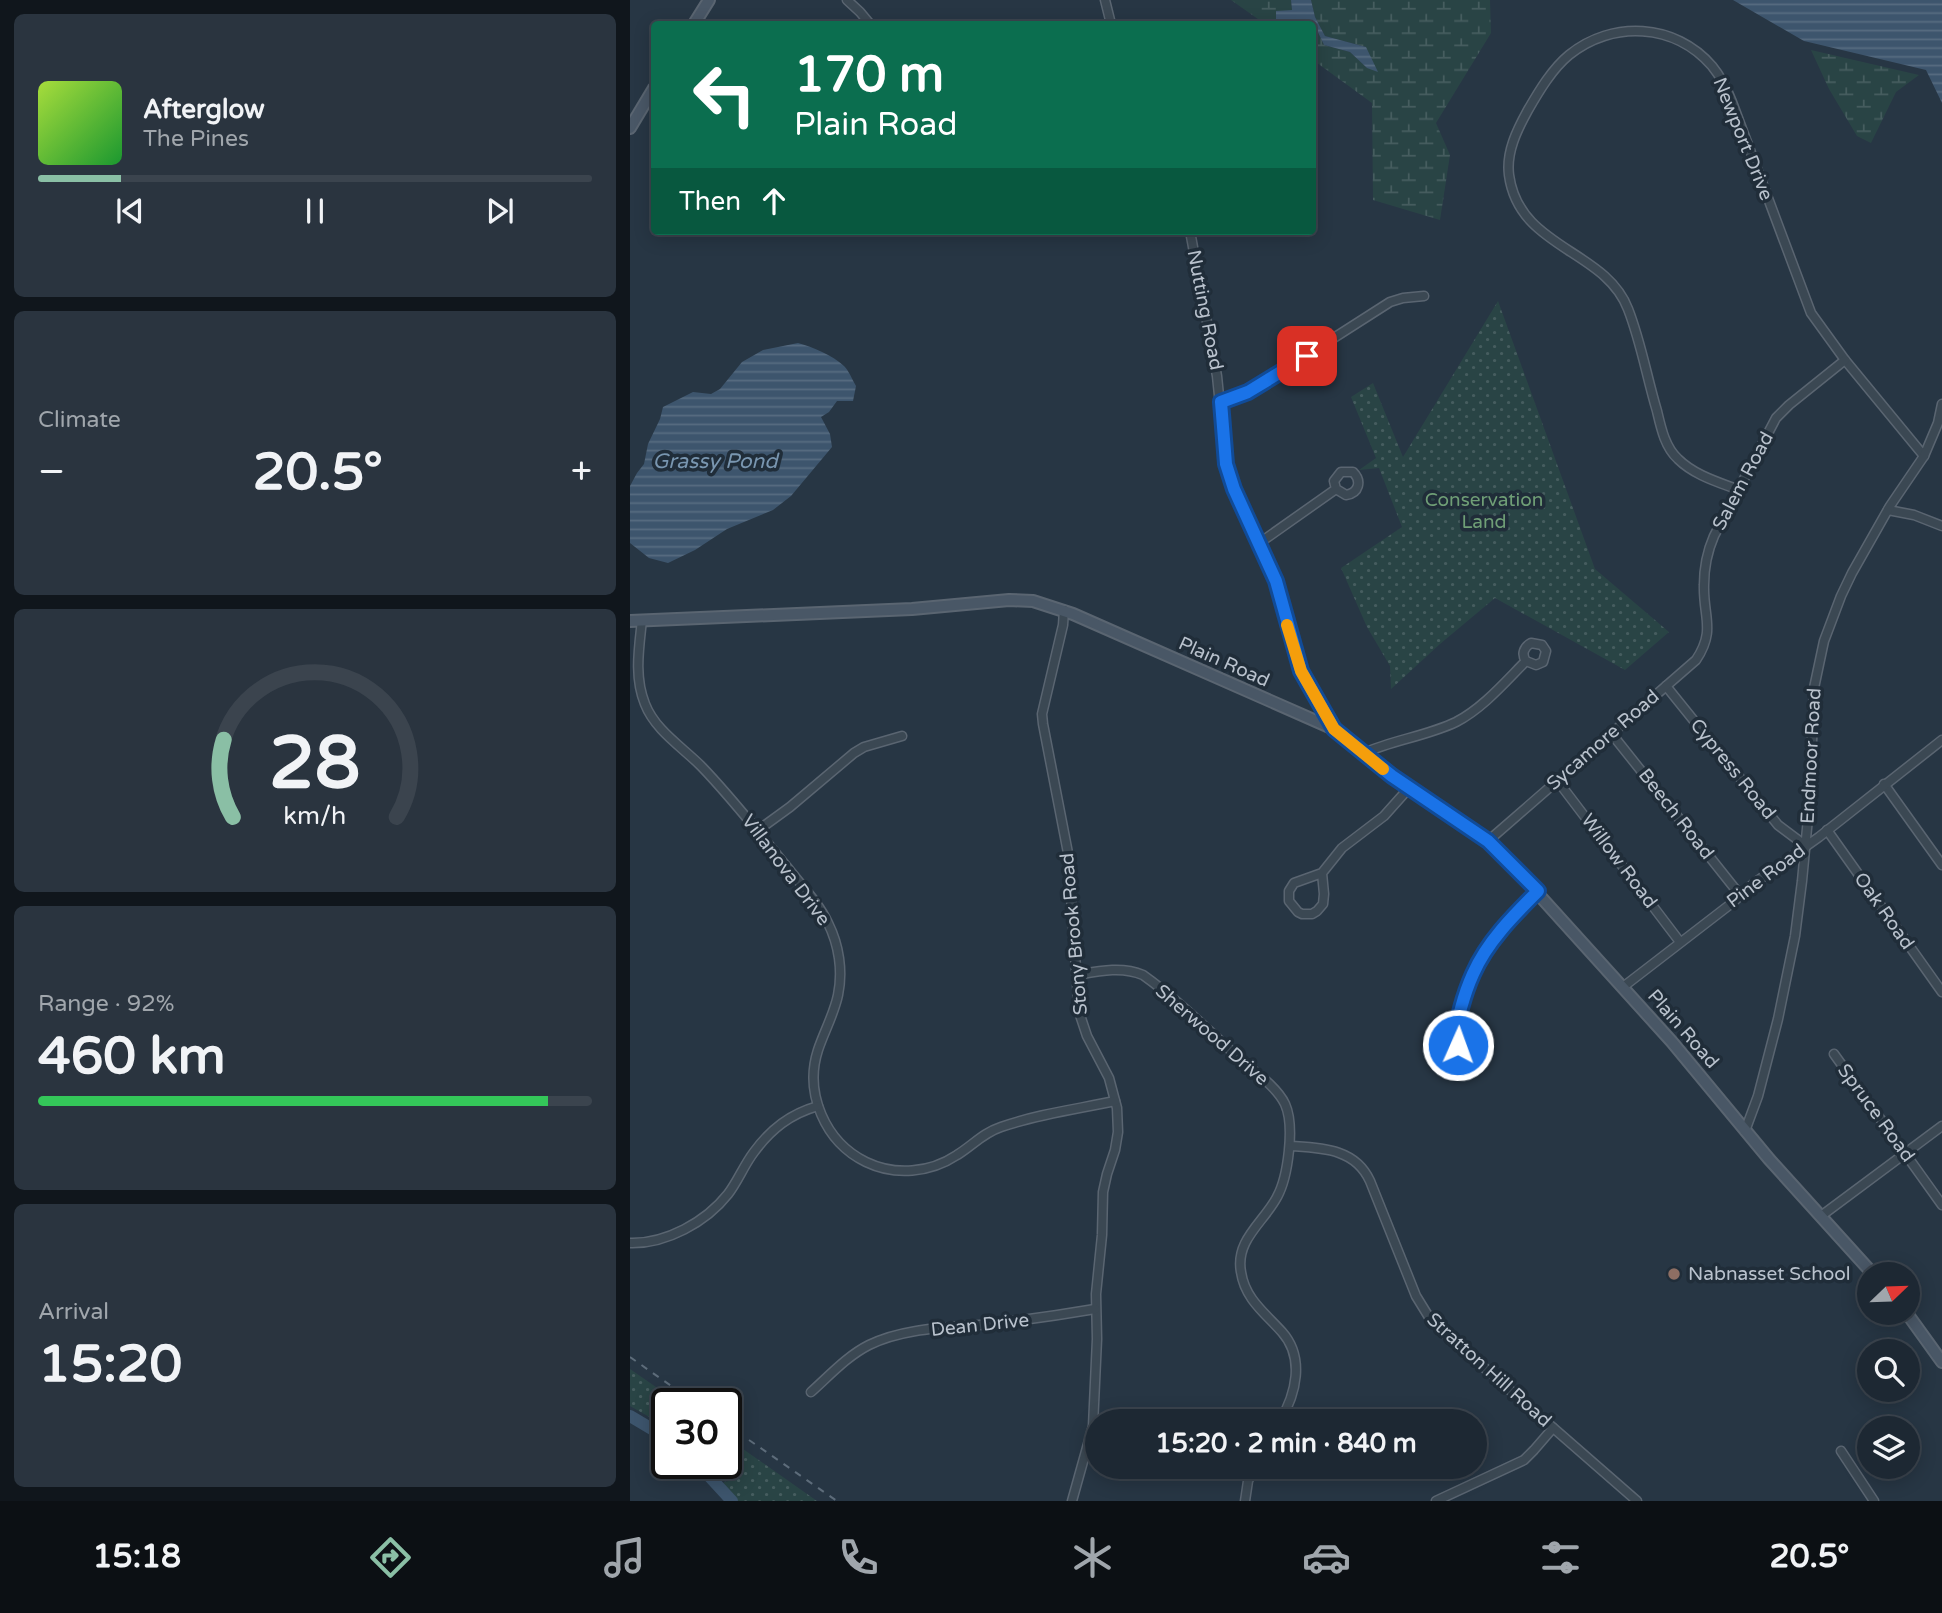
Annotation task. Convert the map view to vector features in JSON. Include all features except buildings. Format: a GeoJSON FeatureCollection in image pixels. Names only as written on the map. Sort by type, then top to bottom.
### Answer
{"type":"FeatureCollection","features":[{"type":"Feature","properties":{"kind":"main road"},"geometry":{"type":"LineString","coordinates":[[696,21],[709,0]]}},
{"type":"Feature","properties":{"kind":"main road"},"geometry":{"type":"LineString","coordinates":[[630,128],[651,93]]}},
{"type":"Feature","properties":{"kind":"main road","name":"Plain Road"},"geometry":{"type":"LineString","coordinates":[[636,620],[912,609],[1009,600],[1032,601],[1064,610],[1334,729],[1409,788],[1488,841],[1538,891],[1862,1262]]}},
{"type":"Feature","properties":{"kind":"main road"},"geometry":{"type":"LineString","coordinates":[[1915,1325],[1942,1362]]}},
{"type":"Feature","properties":{"kind":"street"},"geometry":{"type":"LineString","coordinates":[[847,0],[868,21]]}},
{"type":"Feature","properties":{"kind":"street"},"geometry":{"type":"LineString","coordinates":[[1105,0],[1110,21]]}},
{"type":"Feature","properties":{"kind":"street","name":"Newport Drive"},"geometry":{"type":"LineString","coordinates":[[1739,490],[1695,472],[1671,452],[1659,420],[1633,324],[1622,296],[1605,277],[1537,229],[1518,205],[1512,189],[1509,174],[1511,148],[1533,102],[1562,61],[1580,47],[1616,33],[1660,33],[1692,47],[1712,66],[1732,102],[1808,306],[1844,360],[1924,456]]}},
{"type":"Feature","properties":{"kind":"street","name":"Nutting Road"},"geometry":{"type":"LineString","coordinates":[[1191,235],[1221,402],[1226,464],[1234,489],[1276,581],[1301,671],[1334,729]]}},
{"type":"Feature","properties":{"kind":"street"},"geometry":{"type":"LineString","coordinates":[[1221,402],[1265,382],[1390,302],[1424,296]]}},
{"type":"Feature","properties":{"kind":"street","name":"Salem Road"},"geometry":{"type":"LineString","coordinates":[[1708,633],[1704,588],[1706,562],[1714,536],[1776,418],[1844,360]]}},
{"type":"Feature","properties":{"kind":"street","name":"Endmoor Road"},"geometry":{"type":"LineString","coordinates":[[1745,1131],[1765,1070],[1790,965],[1806,846],[1814,688],[1824,641],[1841,596],[1888,510],[1924,456],[1942,404]]}},
{"type":"Feature","properties":{"kind":"street"},"geometry":{"type":"LineString","coordinates":[[1258,544],[1336,489]]}},
{"type":"Feature","properties":{"kind":"street"},"geometry":{"type":"LineString","coordinates":[[1888,510],[1942,526]]}},
{"type":"Feature","properties":{"kind":"street","name":"Stony Brook Road"},"geometry":{"type":"LineString","coordinates":[[1064,610],[1063,625],[1042,714],[1068,853],[1077,999],[1087,1036],[1110,1078],[1118,1132],[1103,1192],[1093,1426],[1072,1501]]}},
{"type":"Feature","properties":{"kind":"street","name":"Villanova Drive"},"geometry":{"type":"LineString","coordinates":[[636,620],[641,693],[649,713],[705,770],[758,831],[832,930],[839,955],[838,995],[816,1060],[814,1078],[818,1106],[830,1131],[850,1152],[883,1168],[911,1171],[929,1168],[947,1161],[981,1137],[1002,1127],[1115,1101]]}},
{"type":"Feature","properties":{"kind":"street","name":"Sycamore Road"},"geometry":{"type":"LineString","coordinates":[[1488,841],[1696,660],[1708,633]]}},
{"type":"Feature","properties":{"kind":"street"},"geometry":{"type":"LineString","coordinates":[[1364,753],[1463,718],[1526,662]]}},
{"type":"Feature","properties":{"kind":"street","name":"Cypress Road"},"geometry":{"type":"LineString","coordinates":[[1666,686],[1778,825],[1806,846]]}},
{"type":"Feature","properties":{"kind":"street"},"geometry":{"type":"LineString","coordinates":[[1313,720],[1320,706]]}},
{"type":"Feature","properties":{"kind":"street","name":"Beech Road"},"geometry":{"type":"LineString","coordinates":[[1612,733],[1740,895]]}},
{"type":"Feature","properties":{"kind":"street"},"geometry":{"type":"LineString","coordinates":[[758,831],[854,753],[902,736]]}},
{"type":"Feature","properties":{"kind":"street","name":"Pine Road"},"geometry":{"type":"LineString","coordinates":[[1623,987],[1942,740]]}},
{"type":"Feature","properties":{"kind":"street","name":"Willow Road"},"geometry":{"type":"LineString","coordinates":[[1557,780],[1681,942]]}},
{"type":"Feature","properties":{"kind":"street"},"geometry":{"type":"LineString","coordinates":[[1884,784],[1942,865]]}},
{"type":"Feature","properties":{"kind":"street"},"geometry":{"type":"LineString","coordinates":[[1322,873],[1323,904],[1312,914],[1298,912],[1289,901],[1291,887],[1298,880],[1322,873],[1342,848],[1384,816],[1409,788]]}},
{"type":"Feature","properties":{"kind":"street","name":"Oak Road"},"geometry":{"type":"LineString","coordinates":[[1827,830],[1942,992]]}},
{"type":"Feature","properties":{"kind":"street"},"geometry":{"type":"LineString","coordinates":[[1453,1043],[1464,996],[1482,956],[1509,921],[1538,891]]}},
{"type":"Feature","properties":{"kind":"street","name":"Sherwood Drive"},"geometry":{"type":"LineString","coordinates":[[1077,975],[1124,970],[1135,972],[1153,983],[1275,1089],[1286,1108],[1290,1146],[1283,1181],[1278,1196],[1247,1237],[1240,1269],[1247,1292],[1284,1335],[1296,1360],[1295,1384],[1286,1409]]}},
{"type":"Feature","properties":{"kind":"street","name":"Spruce Road"},"geometry":{"type":"LineString","coordinates":[[1834,1054],[1942,1205]]}},
{"type":"Feature","properties":{"kind":"street"},"geometry":{"type":"LineString","coordinates":[[630,1243],[656,1241],[696,1222],[727,1195],[772,1130],[789,1117],[818,1106]]}},
{"type":"Feature","properties":{"kind":"street"},"geometry":{"type":"LineString","coordinates":[[1821,1216],[1942,1126]]}},
{"type":"Feature","properties":{"kind":"street","name":"Stratton Hill Road"},"geometry":{"type":"LineString","coordinates":[[1290,1146],[1331,1150],[1347,1155],[1359,1163],[1370,1181],[1416,1296],[1427,1316],[1444,1334],[1637,1501]]}},
{"type":"Feature","properties":{"kind":"street","name":"Dean Drive"},"geometry":{"type":"LineString","coordinates":[[811,1392],[866,1346],[888,1337],[1096,1309]]}},
{"type":"Feature","properties":{"kind":"street"},"geometry":{"type":"LineString","coordinates":[[1436,1501],[1524,1460],[1553,1428]]}},
{"type":"Feature","properties":{"kind":"street"},"geometry":{"type":"LineString","coordinates":[[1841,1451],[1874,1501]]}},
{"type":"Feature","properties":{"kind":"street"},"geometry":{"type":"LineString","coordinates":[[1245,1501],[1249,1479]]}},
{"type":"Feature","properties":{"kind":"green space"},"geometry":{"type":"Polygon","coordinates":[[[1231,0],[1291,0],[1292,11],[1309,21],[1261,21],[1231,0]]]}},
{"type":"Feature","properties":{"kind":"green space"},"geometry":{"type":"Polygon","coordinates":[[[1311,0],[1490,0],[1491,33],[1436,123],[1450,155],[1440,220],[1373,200],[1372,103],[1316,62],[1316,28],[1324,45],[1350,52],[1367,68],[1366,47],[1325,36],[1315,17],[1311,0]]]}},
{"type":"Feature","properties":{"kind":"green space"},"geometry":{"type":"Polygon","coordinates":[[[1811,50],[1919,75],[1896,92],[1871,143],[1857,136],[1829,89],[1811,50]]]}},
{"type":"Feature","properties":{"kind":"green space","name":"Conservation Land"},"geometry":{"type":"Polygon","coordinates":[[[1498,301],[1595,569],[1669,632],[1625,670],[1495,598],[1391,689],[1390,666],[1367,627],[1341,568],[1402,527],[1379,468],[1359,470],[1376,458],[1351,397],[1373,383],[1403,457],[1498,301]]]}},
{"type":"Feature","properties":{"kind":"green space"},"geometry":{"type":"Polygon","coordinates":[[[630,1369],[657,1388],[651,1388],[651,1418],[630,1406],[630,1369]]]}},
{"type":"Feature","properties":{"kind":"green space"},"geometry":{"type":"Polygon","coordinates":[[[742,1448],[817,1501],[737,1501],[723,1486],[724,1482],[729,1481],[728,1479],[742,1479],[742,1448]]]}},
{"type":"Feature","properties":{"kind":"water"},"geometry":{"type":"Polygon","coordinates":[[[1291,0],[1311,0],[1315,17],[1325,36],[1366,47],[1378,72],[1367,68],[1350,52],[1324,45],[1316,28],[1316,21],[1276,21],[1276,11],[1292,10],[1291,0]]]}},
{"type":"Feature","properties":{"kind":"water"},"geometry":{"type":"Polygon","coordinates":[[[1733,0],[1942,0],[1942,103],[1926,70],[1804,41],[1733,0]]]}},
{"type":"Feature","properties":{"kind":"water","name":"Grassy Pond"},"geometry":{"type":"Polygon","coordinates":[[[798,343],[839,362],[856,386],[853,401],[837,401],[829,412],[821,417],[830,434],[832,447],[791,496],[773,510],[727,529],[695,550],[668,563],[649,558],[630,543],[630,486],[644,464],[648,444],[663,407],[693,392],[711,394],[720,389],[742,362],[763,350],[798,343]]]}},
{"type":"Feature","properties":{"kind":"waterway"},"geometry":{"type":"LineString","coordinates":[[630,1416],[651,1428]]}},
{"type":"Feature","properties":{"kind":"waterway"},"geometry":{"type":"LineString","coordinates":[[712,1479],[732,1501]]}},
{"type":"Feature","properties":{"kind":"railway"},"geometry":{"type":"LineString","coordinates":[[630,1357],[674,1388]]}},
{"type":"Feature","properties":{"kind":"railway"},"geometry":{"type":"LineString","coordinates":[[742,1435],[837,1501]]}},
{"type":"Feature","properties":{"kind":"slow traffic"},"geometry":{"type":"LineString","coordinates":[[1287,625],[1301,671],[1334,729],[1383,769]]}},
{"type":"Feature","properties":{"kind":"place","name":"Nabnasset School"},"geometry":{"type":"Point","coordinates":[1674,1274]}},
{"type":"Feature","properties":{"kind":"route"},"geometry":{"type":"LineString","coordinates":[[1307,356],[1248,392],[1221,402],[1226,464],[1234,489],[1276,581],[1301,671],[1334,729],[1392,776],[1473,829],[1538,891],[1502,929],[1477,965],[1458,1018],[1453,1043],[1458,1045]]}}]}
